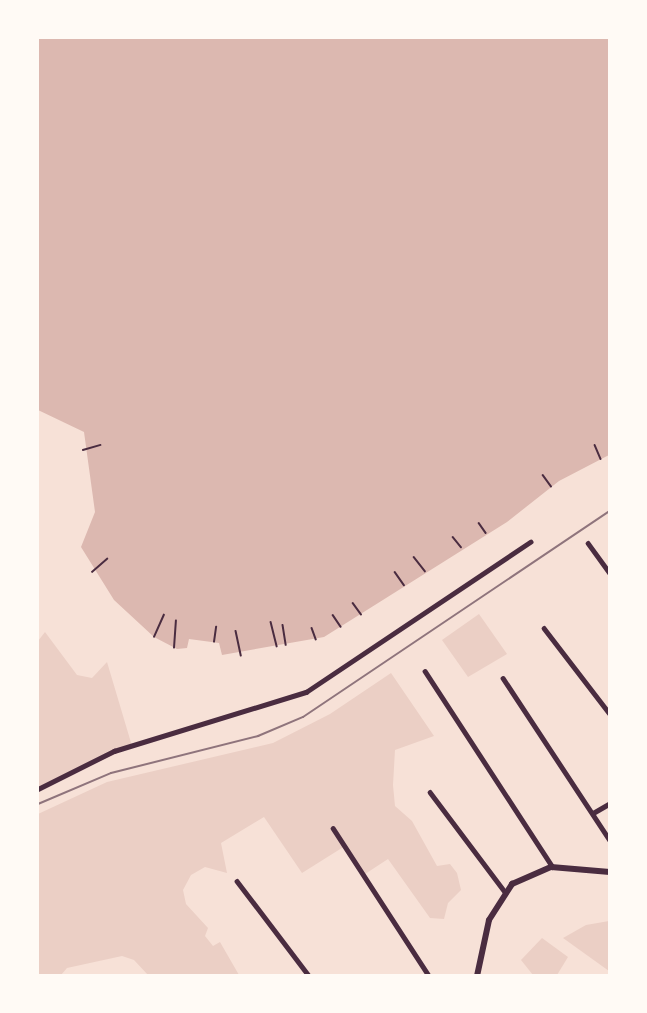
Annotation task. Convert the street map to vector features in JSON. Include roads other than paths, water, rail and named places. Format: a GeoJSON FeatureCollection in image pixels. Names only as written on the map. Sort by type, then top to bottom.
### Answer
{"type":"FeatureCollection","features":[{"type":"Feature","properties":{"kind":"main road"},"geometry":{"type":"LineString","coordinates":[[477,975],[489,920],[504,892],[529,873],[553,867],[609,872]]}},
{"type":"Feature","properties":{"kind":"street"},"geometry":{"type":"LineString","coordinates":[[38,789],[114,751],[306,692],[530,542]]}},
{"type":"Feature","properties":{"kind":"street"},"geometry":{"type":"LineString","coordinates":[[588,543],[609,573]]}},
{"type":"Feature","properties":{"kind":"street"},"geometry":{"type":"LineString","coordinates":[[544,628],[609,714]]}},
{"type":"Feature","properties":{"kind":"street"},"geometry":{"type":"LineString","coordinates":[[425,671],[493,767],[553,867]]}},
{"type":"Feature","properties":{"kind":"street"},"geometry":{"type":"LineString","coordinates":[[503,678],[609,840]]}},
{"type":"Feature","properties":{"kind":"street"},"geometry":{"type":"LineString","coordinates":[[430,792],[504,892]]}},
{"type":"Feature","properties":{"kind":"street"},"geometry":{"type":"LineString","coordinates":[[593,813],[609,803]]}},
{"type":"Feature","properties":{"kind":"street"},"geometry":{"type":"LineString","coordinates":[[333,828],[429,975]]}},
{"type":"Feature","properties":{"kind":"street"},"geometry":{"type":"LineString","coordinates":[[237,880],[309,975]]}},
{"type":"Feature","properties":{"kind":"railway"},"geometry":{"type":"LineString","coordinates":[[38,804],[111,773],[258,736],[303,717],[610,511]]}}]}
